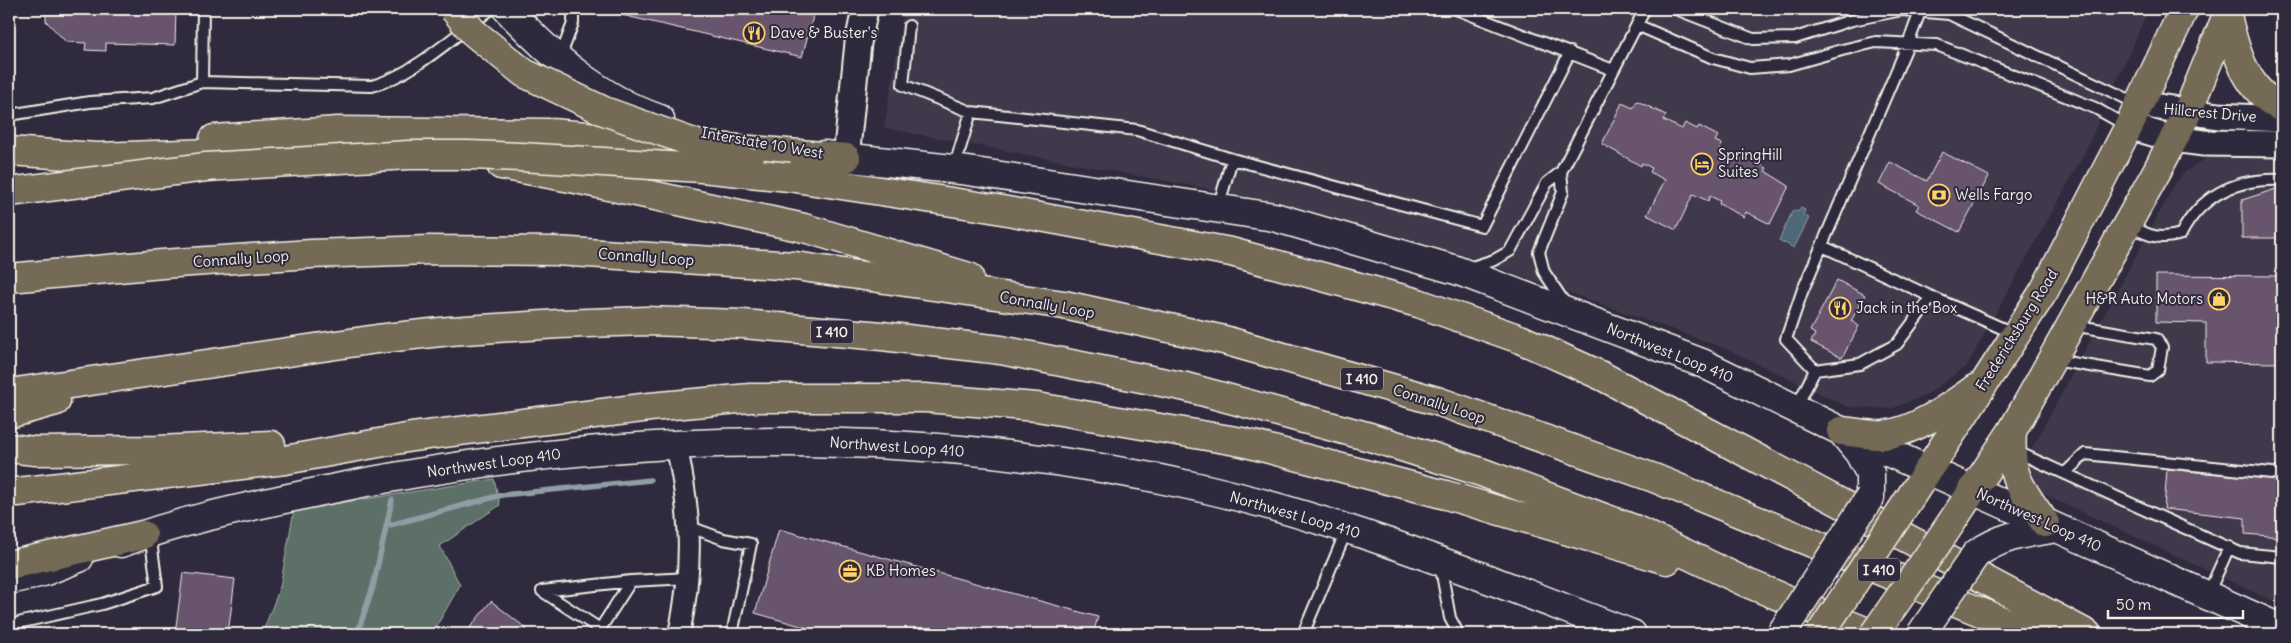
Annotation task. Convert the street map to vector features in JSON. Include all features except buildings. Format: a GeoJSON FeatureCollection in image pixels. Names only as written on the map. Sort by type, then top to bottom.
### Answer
{"type":"FeatureCollection","features":[{"type":"Feature","properties":{"kind":"main road"},"geometry":{"type":"LineString","coordinates":[[454,9],[473,32],[524,72],[604,111],[789,176]]}},
{"type":"Feature","properties":{"kind":"main road","name":"Interstate 10 West"},"geometry":{"type":"LineString","coordinates":[[507,9],[534,38],[584,79],[641,113],[712,137],[846,158]]}},
{"type":"Feature","properties":{"kind":"main road","name":"Fredericksburg Road"},"geometry":{"type":"LineString","coordinates":[[1820,634],[1929,470],[2044,291],[2134,115],[2184,9]]}},
{"type":"Feature","properties":{"kind":"main road"},"geometry":{"type":"LineString","coordinates":[[2227,12],[2235,49],[2248,77],[2263,95],[2282,108]]}},
{"type":"Feature","properties":{"kind":"main road"},"geometry":{"type":"LineString","coordinates":[[1873,634],[2012,440],[2052,359],[2128,224],[2187,113],[2227,12]]}},
{"type":"Feature","properties":{"kind":"main road"},"geometry":{"type":"LineString","coordinates":[[9,150],[338,131],[551,133],[846,158]]}},
{"type":"Feature","properties":{"kind":"main road"},"geometry":{"type":"LineString","coordinates":[[9,150],[97,157],[248,152],[360,152],[479,162],[576,178],[804,228],[1064,305]]}},
{"type":"Feature","properties":{"kind":"main road"},"geometry":{"type":"LineString","coordinates":[[9,192],[206,167],[409,155],[521,157],[701,168],[789,176],[991,208],[1231,252],[1418,303],[1520,339],[1602,376],[2087,634]]}},
{"type":"Feature","properties":{"kind":"main road","name":"Northwest Loop 410"},"geometry":{"type":"LineString","coordinates":[[846,158],[954,169],[1274,217],[1456,270],[1702,363],[1974,492],[2282,629]]}},
{"type":"Feature","properties":{"kind":"main road","name":"Connally Loop"},"geometry":{"type":"LineString","coordinates":[[9,278],[162,264],[311,254],[429,250],[555,251],[795,266],[1064,305],[1224,340],[1440,402],[1654,478],[2034,634]]}},
{"type":"Feature","properties":{"kind":"main road","name":"I 410"},"geometry":{"type":"LineString","coordinates":[[9,393],[376,339],[450,331],[559,324],[646,321],[743,324],[882,336],[1001,350],[1159,380],[1370,436],[1481,472],[1634,529],[1747,583],[1873,634]]}},
{"type":"Feature","properties":{"kind":"main road"},"geometry":{"type":"LineString","coordinates":[[9,414],[183,366]]}},
{"type":"Feature","properties":{"kind":"main road"},"geometry":{"type":"LineString","coordinates":[[1842,431],[1882,435],[1900,431],[1954,404],[1985,382]]}},
{"type":"Feature","properties":{"kind":"main road"},"geometry":{"type":"LineString","coordinates":[[9,493],[285,460],[412,437],[682,404],[750,398],[925,398],[1057,410],[1242,442],[1446,495],[1747,583]]}},
{"type":"Feature","properties":{"kind":"main road"},"geometry":{"type":"LineString","coordinates":[[1781,634],[1870,497],[1870,473],[1859,453],[1842,431]]}},
{"type":"Feature","properties":{"kind":"main road"},"geometry":{"type":"LineString","coordinates":[[9,448],[35,451],[167,449],[412,437]]}},
{"type":"Feature","properties":{"kind":"main road"},"geometry":{"type":"LineString","coordinates":[[1921,634],[1976,554],[1991,543],[2005,537],[2051,525],[2020,487],[2011,460],[2012,440]]}},
{"type":"Feature","properties":{"kind":"main road","name":"Northwest Loop 410"},"geometry":{"type":"LineString","coordinates":[[147,534],[255,506],[386,478],[553,454],[676,444],[851,442],[993,454],[1099,467],[1202,488],[1347,528],[1632,634]]}},
{"type":"Feature","properties":{"kind":"main road"},"geometry":{"type":"LineString","coordinates":[[9,565],[147,534]]}},
{"type":"Feature","properties":{"kind":"main road"},"geometry":{"type":"LineString","coordinates":[[9,580],[43,572],[147,534]]}},
{"type":"Feature","properties":{"kind":"street"},"geometry":{"type":"LineString","coordinates":[[846,158],[858,43],[865,9]]}},
{"type":"Feature","properties":{"kind":"street","name":"Hillcrest Drive"},"geometry":{"type":"LineString","coordinates":[[2134,115],[2187,113],[2282,118]]}},
{"type":"Feature","properties":{"kind":"street","name":"Hillcrest Drive"},"geometry":{"type":"LineString","coordinates":[[2134,115],[2173,139],[2204,143],[2282,144]]}},
{"type":"Feature","properties":{"kind":"street"},"geometry":{"type":"LineString","coordinates":[[676,444],[684,482],[690,527],[689,578],[678,634]]}},
{"type":"Feature","properties":{"kind":"lane"},"geometry":{"type":"LineString","coordinates":[[202,82],[203,9]]}},
{"type":"Feature","properties":{"kind":"lane"},"geometry":{"type":"LineString","coordinates":[[9,115],[90,102],[153,98],[202,82],[372,86],[389,81],[409,70],[491,9]]}},
{"type":"Feature","properties":{"kind":"lane"},"geometry":{"type":"LineString","coordinates":[[559,59],[573,23],[573,9]]}},
{"type":"Feature","properties":{"kind":"lane"},"geometry":{"type":"LineString","coordinates":[[1456,9],[1613,70]]}},
{"type":"Feature","properties":{"kind":"lane"},"geometry":{"type":"LineString","coordinates":[[1456,270],[1494,260],[1510,251],[1547,183],[1561,172],[1645,9]]}},
{"type":"Feature","properties":{"kind":"lane"},"geometry":{"type":"LineString","coordinates":[[1676,9],[1753,39],[1795,38],[1868,17],[1902,10],[1920,10],[1949,14],[2134,115]]}},
{"type":"Feature","properties":{"kind":"lane"},"geometry":{"type":"LineString","coordinates":[[1815,370],[1786,339],[1822,246],[1908,44],[1920,10]]}},
{"type":"Feature","properties":{"kind":"lane"},"geometry":{"type":"LineString","coordinates":[[1636,25],[1713,58],[1750,68],[1789,66],[1876,42],[1937,45],[2095,108],[2134,115]]}},
{"type":"Feature","properties":{"kind":"lane"},"geometry":{"type":"LineString","coordinates":[[909,26],[903,85],[971,112],[1137,130],[1232,159],[1482,226],[1570,52]]}},
{"type":"Feature","properties":{"kind":"lane"},"geometry":{"type":"LineString","coordinates":[[954,169],[971,112]]}},
{"type":"Feature","properties":{"kind":"lane"},"geometry":{"type":"LineString","coordinates":[[1218,208],[1232,159]]}},
{"type":"Feature","properties":{"kind":"lane"},"geometry":{"type":"LineString","coordinates":[[1561,172],[1563,192],[1539,252],[1544,272],[1572,313]]}},
{"type":"Feature","properties":{"kind":"lane"},"geometry":{"type":"LineString","coordinates":[[2128,224],[2149,236],[2166,239],[2181,234],[2188,220],[2206,201],[2228,187],[2282,180]]}},
{"type":"Feature","properties":{"kind":"lane"},"geometry":{"type":"LineString","coordinates":[[1822,246],[2016,334]]}},
{"type":"Feature","properties":{"kind":"lane"},"geometry":{"type":"LineString","coordinates":[[1815,370],[1860,364],[1897,344],[1932,297]]}},
{"type":"Feature","properties":{"kind":"lane"},"geometry":{"type":"LineString","coordinates":[[2052,359],[2150,376],[2158,370],[2162,347],[2156,339],[2071,324]]}},
{"type":"Feature","properties":{"kind":"lane"},"geometry":{"type":"LineString","coordinates":[[1796,408],[1815,370]]}},
{"type":"Feature","properties":{"kind":"lane"},"geometry":{"type":"LineString","coordinates":[[2012,440],[2065,473],[2240,553],[2282,557]]}},
{"type":"Feature","properties":{"kind":"lane"},"geometry":{"type":"LineString","coordinates":[[2065,473],[2085,454],[2282,474]]}},
{"type":"Feature","properties":{"kind":"lane"},"geometry":{"type":"LineString","coordinates":[[690,527],[723,539],[751,544],[732,634]]}},
{"type":"Feature","properties":{"kind":"lane"},"geometry":{"type":"LineString","coordinates":[[1303,634],[1347,528]]}},
{"type":"Feature","properties":{"kind":"lane"},"geometry":{"type":"LineString","coordinates":[[9,625],[102,604],[157,586],[147,534]]}},
{"type":"Feature","properties":{"kind":"lane"},"geometry":{"type":"LineString","coordinates":[[2207,597],[2229,547]]}},
{"type":"Feature","properties":{"kind":"lane"},"geometry":{"type":"LineString","coordinates":[[1439,562],[1450,618],[1457,631]]}},
{"type":"Feature","properties":{"kind":"lane"},"geometry":{"type":"LineString","coordinates":[[631,581],[600,629],[542,591],[631,581],[689,578]]}},
{"type":"Feature","properties":{"kind":"shaded area"},"geometry":{"type":"Polygon","coordinates":[[[904,9],[2149,9],[2082,158],[1967,366],[1926,395],[1891,409],[1848,407],[1724,348],[1460,254],[1203,188],[884,128],[904,9]]]}},
{"type":"Feature","properties":{"kind":"shaded area"},"geometry":{"type":"Polygon","coordinates":[[[2217,153],[2282,153],[2282,605],[2049,497],[2033,484],[2025,461],[2176,182],[2196,164],[2217,153]]]}},
{"type":"Feature","properties":{"kind":"green space"},"geometry":{"type":"Polygon","coordinates":[[[494,479],[500,505],[440,546],[460,585],[432,634],[262,634],[280,587],[294,510],[494,479]]]}},
{"type":"Feature","properties":{"kind":"water"},"geometry":{"type":"Polygon","coordinates":[[[1801,208],[1805,210],[1803,215],[1809,218],[1794,248],[1779,240],[1793,210],[1798,212],[1801,208]]]}},
{"type":"Feature","properties":{"kind":"waterway"},"geometry":{"type":"LineString","coordinates":[[386,526],[502,495],[650,480]]}},
{"type":"Feature","properties":{"kind":"waterway"},"geometry":{"type":"LineString","coordinates":[[357,634],[373,587],[392,500]]}},
{"type":"Feature","properties":{"kind":"place","name":"Dave & Buster's"},"geometry":{"type":"Point","coordinates":[754,33]}},
{"type":"Feature","properties":{"kind":"place","name":"SpringHill Suites"},"geometry":{"type":"Point","coordinates":[1702,164]}},
{"type":"Feature","properties":{"kind":"place","name":"Wells Fargo"},"geometry":{"type":"Point","coordinates":[1939,195]}},
{"type":"Feature","properties":{"kind":"place","name":"H&R Auto Motors"},"geometry":{"type":"Point","coordinates":[2219,299]}},
{"type":"Feature","properties":{"kind":"place","name":"Jack in the Box"},"geometry":{"type":"Point","coordinates":[1840,308]}},
{"type":"Feature","properties":{"kind":"place","name":"KB Homes"},"geometry":{"type":"Point","coordinates":[850,571]}}]}
